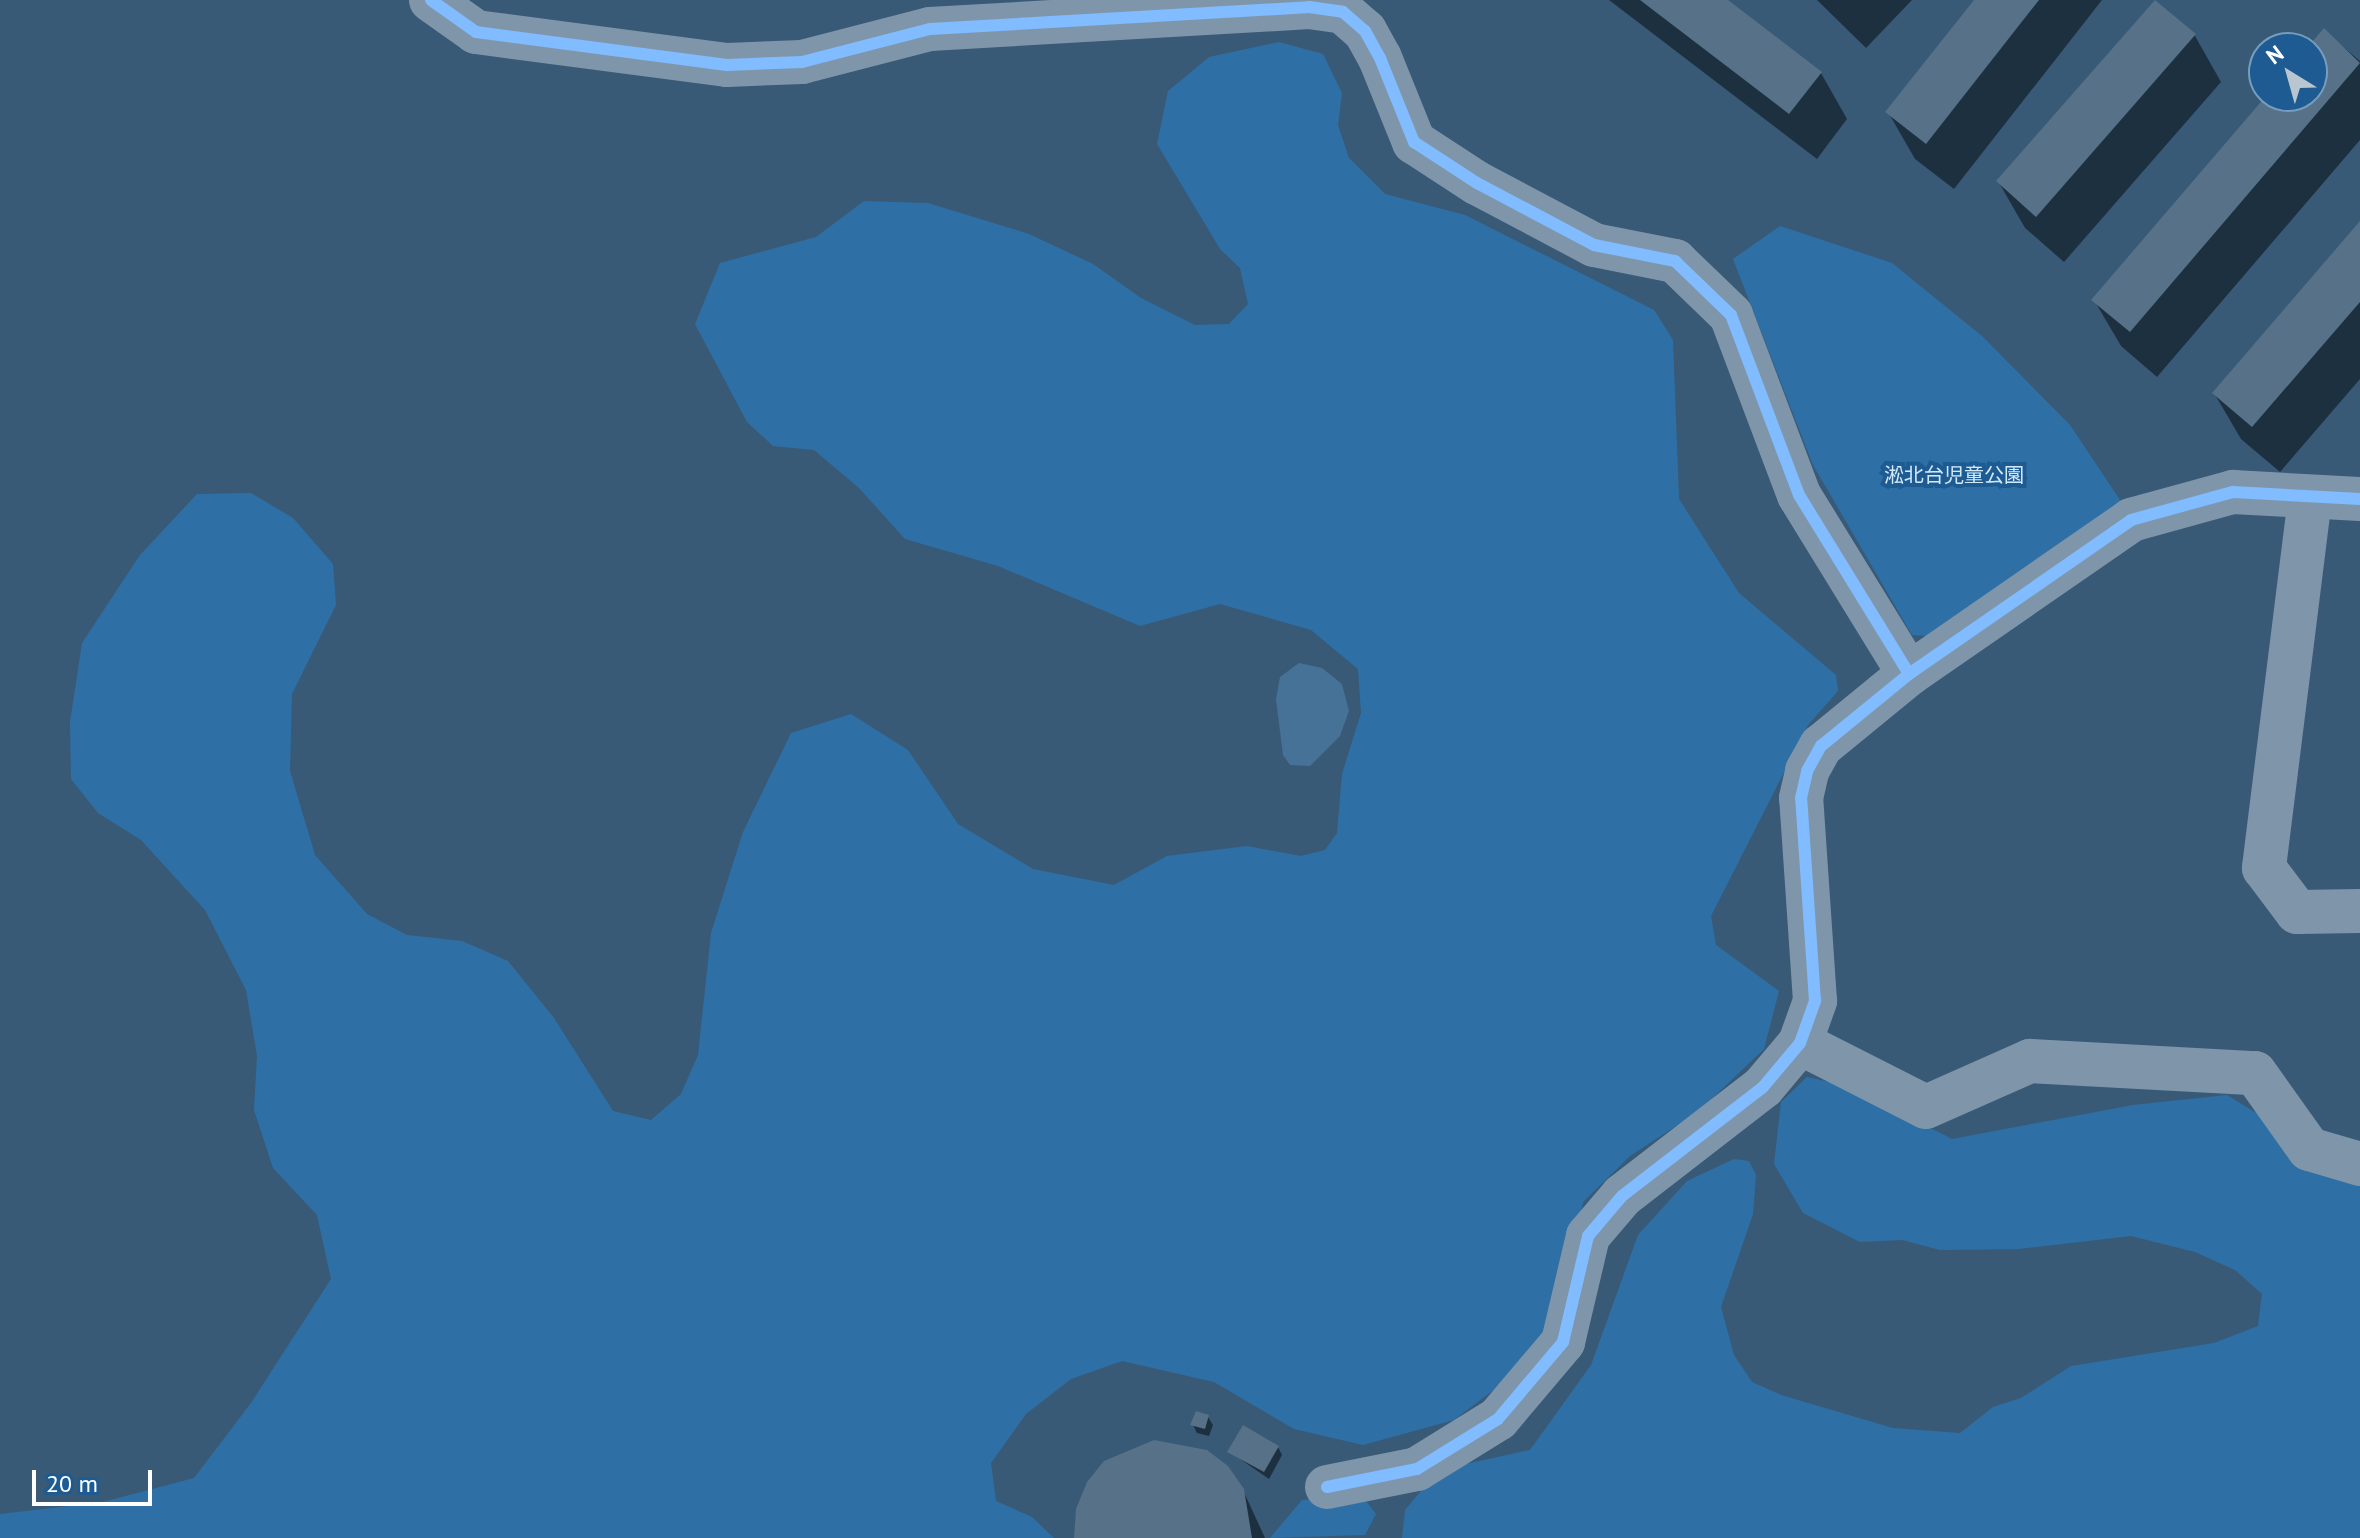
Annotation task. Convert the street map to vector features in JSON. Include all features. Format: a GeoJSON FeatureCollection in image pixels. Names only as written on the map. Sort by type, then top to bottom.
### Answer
{"type":"FeatureCollection","features":[{"type":"Feature","properties":{"kind":"street"},"geometry":{"type":"LineString","coordinates":[[431,0],[476,32],[727,65],[802,62],[930,29],[1309,7],[1343,12],[1365,31],[1380,58],[1414,142],[1477,183],[1594,245],[1675,261],[1731,315],[1799,495],[1909,674]]}},
{"type":"Feature","properties":{"kind":"street"},"geometry":{"type":"LineString","coordinates":[[1327,1487],[1417,1469],[1498,1419],[1563,1342],[1588,1236],[1622,1196],[1763,1087],[1800,1043],[1815,1001],[1801,798],[1807,771],[1821,746],[1909,674],[2131,520],[2233,492],[2360,499]]}},
{"type":"Feature","properties":{"kind":"street"},"geometry":{"type":"LineString","coordinates":[[2310,498],[2264,868],[2297,912],[2360,911]]}},
{"type":"Feature","properties":{"kind":"street"},"geometry":{"type":"LineString","coordinates":[[1800,1043],[1926,1107],[2030,1061],[2255,1073],[2309,1149],[2360,1164]]}},
{"type":"Feature","properties":{"kind":"green space"},"geometry":{"type":"Polygon","coordinates":[[[1279,42],[1323,54],[1342,93],[1338,125],[1349,158],[1385,194],[1465,215],[1654,310],[1673,340],[1679,499],[1739,593],[1836,675],[1838,691],[1808,725],[1711,916],[1716,945],[1779,991],[1764,1049],[1699,1111],[1630,1156],[1583,1202],[1567,1287],[1538,1356],[1454,1420],[1363,1445],[1294,1429],[1214,1382],[1122,1361],[1071,1379],[1026,1414],[991,1463],[996,1501],[1032,1517],[1054,1538],[0,1538],[0,1514],[103,1502],[194,1478],[251,1403],[331,1279],[317,1215],[273,1168],[254,1110],[257,1056],[246,990],[205,910],[141,840],[98,813],[71,779],[70,722],[82,643],[140,555],[197,494],[251,493],[293,518],[333,564],[336,605],[292,694],[290,771],[315,855],[367,914],[407,935],[462,941],[508,961],[554,1018],[613,1111],[651,1120],[681,1094],[698,1055],[711,933],[743,832],[791,733],[851,714],[908,750],[958,824],[1033,869],[1114,885],[1167,856],[1247,846],[1301,856],[1325,850],[1337,833],[1342,774],[1361,713],[1358,669],[1311,630],[1220,604],[1140,626],[998,566],[905,539],[859,488],[814,450],[773,446],[747,422],[695,324],[720,263],[816,237],[864,201],[928,203],[1029,234],[1093,264],[1141,298],[1195,325],[1229,324],[1248,304],[1240,268],[1220,249],[1157,144],[1168,91],[1209,57],[1279,42]]]}},
{"type":"Feature","properties":{"kind":"green space","name":"淞北台児童公園"},"geometry":{"type":"Polygon","coordinates":[[[1780,226],[1892,263],[1982,336],[2070,425],[2124,506],[1928,636],[1912,635],[1813,465],[1733,259],[1780,226]]]}},
{"type":"Feature","properties":{"kind":"green space"},"geometry":{"type":"Polygon","coordinates":[[[1807,1077],[1848,1086],[1952,1139],[2133,1105],[2227,1095],[2360,1177],[2360,1538],[1402,1538],[1405,1510],[1421,1491],[1461,1465],[1530,1450],[1591,1365],[1638,1235],[1687,1181],[1734,1159],[1749,1161],[1756,1175],[1753,1214],[1721,1307],[1734,1355],[1752,1382],[1781,1395],[1893,1428],[1960,1433],[1993,1407],[2021,1398],[2071,1366],[2214,1343],[2258,1326],[2262,1294],[2235,1270],[2195,1252],[2131,1236],[2018,1249],[1940,1250],[1902,1240],[1860,1242],[1803,1213],[1774,1164],[1781,1102],[1807,1077]]]}},
{"type":"Feature","properties":{"kind":"green space"},"geometry":{"type":"Polygon","coordinates":[[[1363,1497],[1376,1514],[1365,1535],[1270,1538],[1302,1500],[1363,1497]]]}},
{"type":"Feature","properties":{"kind":"shaded area"},"geometry":{"type":"Polygon","coordinates":[[[1299,663],[1322,668],[1342,684],[1349,711],[1340,736],[1310,766],[1290,765],[1283,755],[1276,699],[1280,677],[1299,663]]]}},
{"type":"Feature","properties":{"kind":"building"},"geometry":{"type":"Polygon","coordinates":[[[1640,0],[1728,0],[1822,72],[1789,114],[1640,0]]]}},
{"type":"Feature","properties":{"kind":"building"},"geometry":{"type":"Polygon","coordinates":[[[1974,0],[2039,0],[1926,144],[1885,112],[1974,0]]]}},
{"type":"Feature","properties":{"kind":"building"},"geometry":{"type":"Polygon","coordinates":[[[2155,0],[2196,34],[2036,217],[1996,181],[2155,0]]]}},
{"type":"Feature","properties":{"kind":"building"},"geometry":{"type":"Polygon","coordinates":[[[2324,28],[2360,63],[2328,100],[2328,32],[2321,32],[2324,28]]]}},
{"type":"Feature","properties":{"kind":"building"},"geometry":{"type":"Polygon","coordinates":[[[2252,112],[2318,112],[2130,332],[2091,300],[2252,112]]]}},
{"type":"Feature","properties":{"kind":"building"},"geometry":{"type":"Polygon","coordinates":[[[2360,221],[2360,302],[2252,427],[2212,393],[2360,221]]]}},
{"type":"Feature","properties":{"kind":"building"},"geometry":{"type":"Polygon","coordinates":[[[1196,1411],[1209,1415],[1205,1429],[1190,1425],[1196,1411]]]}},
{"type":"Feature","properties":{"kind":"building"},"geometry":{"type":"Polygon","coordinates":[[[1243,1425],[1279,1446],[1264,1472],[1227,1452],[1243,1425]]]}},
{"type":"Feature","properties":{"kind":"building"},"geometry":{"type":"Polygon","coordinates":[[[1154,1440],[1207,1450],[1228,1466],[1244,1489],[1252,1538],[1074,1538],[1076,1509],[1087,1482],[1104,1461],[1154,1440]]]}},
{"type":"Feature","properties":{"kind":"cycle path"},"geometry":{"type":"LineString","coordinates":[[431,0],[476,32],[727,65],[802,62],[930,29],[1309,7],[1343,12],[1365,31],[1380,58],[1414,142],[1477,183],[1594,245],[1675,261],[1731,315],[1799,495],[1909,674]]}},
{"type":"Feature","properties":{"kind":"cycle path"},"geometry":{"type":"LineString","coordinates":[[1327,1487],[1417,1469],[1498,1419],[1563,1342],[1588,1236],[1622,1196],[1763,1087],[1800,1043],[1815,1001],[1801,798],[1807,771],[1821,746],[1909,674],[2131,520],[2233,492],[2360,499]]}}]}
